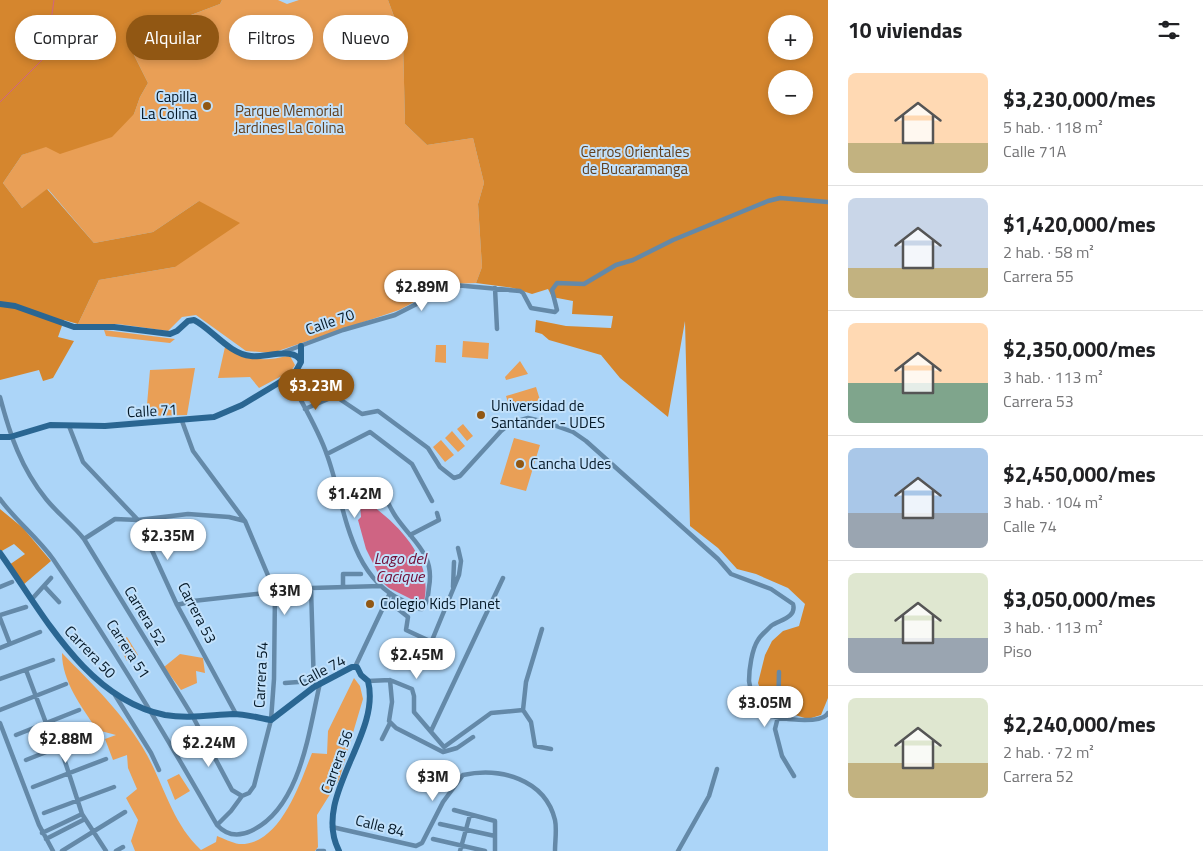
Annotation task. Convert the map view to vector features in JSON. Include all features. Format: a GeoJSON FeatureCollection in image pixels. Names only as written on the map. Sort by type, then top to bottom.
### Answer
{"type":"FeatureCollection","features":[{"type":"Feature","properties":{"kind":"street","name":"Calle 70"},"geometry":{"type":"LineString","coordinates":[[274,356],[395,315],[454,285],[522,292],[528,306],[534,310],[548,313],[557,312],[552,290],[558,283],[584,284],[616,265],[634,260],[673,240],[768,200],[780,198],[828,202]]}},
{"type":"Feature","properties":{"kind":"street"},"geometry":{"type":"LineString","coordinates":[[495,288],[497,328]]}},
{"type":"Feature","properties":{"kind":"street","name":"Calle 70"},"geometry":{"type":"LineString","coordinates":[[0,304],[15,306],[60,323],[80,328],[114,327],[170,334],[177,331],[188,321],[194,320],[241,353],[252,356],[287,354]]}},
{"type":"Feature","properties":{"kind":"street"},"geometry":{"type":"LineString","coordinates":[[301,346],[301,362]]}},
{"type":"Feature","properties":{"kind":"street"},"geometry":{"type":"LineString","coordinates":[[287,354],[296,355],[301,362]]}},
{"type":"Feature","properties":{"kind":"street"},"geometry":{"type":"LineString","coordinates":[[287,354],[296,358],[298,366],[292,374],[305,409],[327,454],[348,529],[368,573],[394,596],[418,610],[422,609],[426,604],[432,574],[431,566],[377,487]]}},
{"type":"Feature","properties":{"kind":"street","name":"Calle 71"},"geometry":{"type":"LineString","coordinates":[[0,437],[10,437],[50,425],[182,422],[207,419],[222,415],[292,374],[301,362]]}},
{"type":"Feature","properties":{"kind":"street"},"geometry":{"type":"LineString","coordinates":[[305,409],[335,396],[362,414],[378,411],[428,448],[440,467],[454,478],[460,476],[505,426],[517,420],[534,419],[573,432],[627,476],[718,558],[731,574],[784,595],[793,604],[794,610],[790,616],[772,625],[758,640],[750,669],[749,682],[753,696],[763,712],[778,717],[811,721],[819,720],[828,713]]}},
{"type":"Feature","properties":{"kind":"street","name":"Carrera 52"},"geometry":{"type":"LineString","coordinates":[[0,397],[10,437],[34,482],[45,498],[84,539],[193,717],[232,790],[242,796]]}},
{"type":"Feature","properties":{"kind":"street","name":"Carrera 54"},"geometry":{"type":"LineString","coordinates":[[182,422],[193,451],[245,522],[275,592],[274,679],[271,720],[254,786],[242,796],[217,825]]}},
{"type":"Feature","properties":{"kind":"street","name":"Carrera 53"},"geometry":{"type":"LineString","coordinates":[[69,426],[84,462],[138,520],[177,605],[236,714]]}},
{"type":"Feature","properties":{"kind":"street"},"geometry":{"type":"LineString","coordinates":[[327,454],[370,432],[412,464],[432,501]]}},
{"type":"Feature","properties":{"kind":"street","name":"Carrera 51"},"geometry":{"type":"LineString","coordinates":[[0,499],[51,556],[153,712],[217,825]]}},
{"type":"Feature","properties":{"kind":"street"},"geometry":{"type":"LineString","coordinates":[[410,535],[439,520],[437,513]]}},
{"type":"Feature","properties":{"kind":"street"},"geometry":{"type":"LineString","coordinates":[[84,539],[112,520],[138,520],[188,514],[229,517],[245,522]]}},
{"type":"Feature","properties":{"kind":"street"},"geometry":{"type":"LineString","coordinates":[[397,658],[419,668],[432,642],[461,568],[458,548]]}},
{"type":"Feature","properties":{"kind":"street","name":"Carrera 50"},"geometry":{"type":"LineString","coordinates":[[0,553],[66,648],[115,695],[152,753],[159,770]]}},
{"type":"Feature","properties":{"kind":"street"},"geometry":{"type":"LineString","coordinates":[[452,591],[454,562]]}},
{"type":"Feature","properties":{"kind":"street"},"geometry":{"type":"LineString","coordinates":[[343,587],[343,574],[361,574]]}},
{"type":"Feature","properties":{"kind":"street"},"geometry":{"type":"LineString","coordinates":[[32,599],[45,587],[51,578]]}},
{"type":"Feature","properties":{"kind":"street"},"geometry":{"type":"LineString","coordinates":[[431,730],[503,578]]}},
{"type":"Feature","properties":{"kind":"street"},"geometry":{"type":"LineString","coordinates":[[0,587],[12,582]]}},
{"type":"Feature","properties":{"kind":"street"},"geometry":{"type":"LineString","coordinates":[[177,605],[193,601],[311,588],[381,586]]}},
{"type":"Feature","properties":{"kind":"street"},"geometry":{"type":"LineString","coordinates":[[45,587],[59,602]]}},
{"type":"Feature","properties":{"kind":"street"},"geometry":{"type":"LineString","coordinates":[[285,683],[313,684],[311,588]]}},
{"type":"Feature","properties":{"kind":"street"},"geometry":{"type":"LineString","coordinates":[[394,596],[392,603],[408,615],[407,631],[432,642]]}},
{"type":"Feature","properties":{"kind":"street"},"geometry":{"type":"LineString","coordinates":[[355,667],[394,596]]}},
{"type":"Feature","properties":{"kind":"street"},"geometry":{"type":"LineString","coordinates":[[10,644],[0,616],[26,607]]}},
{"type":"Feature","properties":{"kind":"street"},"geometry":{"type":"LineString","coordinates":[[542,628],[526,682],[523,710],[531,722],[534,746],[551,749]]}},
{"type":"Feature","properties":{"kind":"street"},"geometry":{"type":"LineString","coordinates":[[0,648],[40,632]]}},
{"type":"Feature","properties":{"kind":"street"},"geometry":{"type":"LineString","coordinates":[[0,679],[53,660]]}},
{"type":"Feature","properties":{"kind":"street","name":"Calle 74"},"geometry":{"type":"LineString","coordinates":[[271,720],[313,684],[355,667],[368,681]]}},
{"type":"Feature","properties":{"kind":"street"},"geometry":{"type":"LineString","coordinates":[[26,670],[46,723]]}},
{"type":"Feature","properties":{"kind":"street"},"geometry":{"type":"LineString","coordinates":[[779,672],[778,717],[775,729],[777,741],[794,776]]}},
{"type":"Feature","properties":{"kind":"street"},"geometry":{"type":"LineString","coordinates":[[382,739],[390,723],[392,702],[390,680]]}},
{"type":"Feature","properties":{"kind":"street"},"geometry":{"type":"LineString","coordinates":[[368,681],[390,680],[413,690],[414,712],[431,730],[441,746],[447,747],[485,716],[496,711],[523,710]]}},
{"type":"Feature","properties":{"kind":"street","name":"Carrera 56"},"geometry":{"type":"LineString","coordinates":[[339,851],[333,837],[332,826],[336,800],[370,706],[371,691],[368,681]]}},
{"type":"Feature","properties":{"kind":"street"},"geometry":{"type":"LineString","coordinates":[[217,825],[232,835],[246,834],[260,827],[277,811],[298,774],[320,682]]}},
{"type":"Feature","properties":{"kind":"street"},"geometry":{"type":"LineString","coordinates":[[0,710],[66,684]]}},
{"type":"Feature","properties":{"kind":"street"},"geometry":{"type":"LineString","coordinates":[[115,695],[153,712],[193,717],[236,714],[271,720]]}},
{"type":"Feature","properties":{"kind":"street"},"geometry":{"type":"LineString","coordinates":[[16,735],[79,710]]}},
{"type":"Feature","properties":{"kind":"street"},"geometry":{"type":"LineString","coordinates":[[0,723],[42,833],[53,851]]}},
{"type":"Feature","properties":{"kind":"street"},"geometry":{"type":"LineString","coordinates":[[390,723],[396,728],[443,752],[457,748],[473,737]]}},
{"type":"Feature","properties":{"kind":"street"},"geometry":{"type":"LineString","coordinates":[[26,760],[94,733]]}},
{"type":"Feature","properties":{"kind":"street"},"geometry":{"type":"LineString","coordinates":[[60,746],[82,814],[106,851]]}},
{"type":"Feature","properties":{"kind":"street"},"geometry":{"type":"LineString","coordinates":[[33,787],[106,759]]}},
{"type":"Feature","properties":{"kind":"street"},"geometry":{"type":"LineString","coordinates":[[678,851],[709,796],[717,768]]}},
{"type":"Feature","properties":{"kind":"street","name":"Calle 84"},"geometry":{"type":"LineString","coordinates":[[332,826],[408,846],[416,846],[422,844],[444,802],[463,776],[510,775],[533,786],[548,802],[556,824],[555,851]]}},
{"type":"Feature","properties":{"kind":"street"},"geometry":{"type":"LineString","coordinates":[[44,813],[114,787]]}},
{"type":"Feature","properties":{"kind":"street"},"geometry":{"type":"LineString","coordinates":[[454,810],[495,821],[495,851]]}},
{"type":"Feature","properties":{"kind":"street"},"geometry":{"type":"LineString","coordinates":[[62,851],[125,812]]}},
{"type":"Feature","properties":{"kind":"street"},"geometry":{"type":"LineString","coordinates":[[42,833],[82,814]]}},
{"type":"Feature","properties":{"kind":"street"},"geometry":{"type":"LineString","coordinates":[[461,848],[470,814]]}},
{"type":"Feature","properties":{"kind":"street"},"geometry":{"type":"LineString","coordinates":[[46,839],[85,819]]}},
{"type":"Feature","properties":{"kind":"street"},"geometry":{"type":"LineString","coordinates":[[440,824],[495,836]]}},
{"type":"Feature","properties":{"kind":"street"},"geometry":{"type":"LineString","coordinates":[[433,839],[461,848],[485,851]]}},
{"type":"Feature","properties":{"kind":"street"},"geometry":{"type":"LineString","coordinates":[[116,851],[123,847]]}},
{"type":"Feature","properties":{"kind":"street"},"geometry":{"type":"LineString","coordinates":[[319,851],[324,851]]}},
{"type":"Feature","properties":{"kind":"green space"},"geometry":{"type":"Polygon","coordinates":[[[0,0],[222,0],[220,4],[191,15],[126,15],[126,60],[136,60],[148,83],[140,97],[134,114],[112,137],[60,154],[46,147],[22,155],[3,183],[22,208],[47,189],[94,243],[153,232],[199,201],[240,223],[175,267],[99,280],[78,324],[64,320],[58,337],[74,341],[53,378],[43,381],[39,370],[0,380],[0,0]]]}},
{"type":"Feature","properties":{"kind":"green space","name":"Parque Memorial Jardines La Colina"},"geometry":{"type":"Polygon","coordinates":[[[222,0],[278,0],[287,4],[299,0],[388,0],[393,15],[323,15],[323,60],[403,60],[405,124],[427,145],[473,138],[484,183],[478,204],[482,267],[476,283],[449,284],[399,310],[272,353],[246,351],[196,315],[182,317],[168,331],[118,324],[78,324],[99,280],[175,267],[199,201],[153,232],[94,243],[48,189],[22,208],[3,183],[22,155],[134,114],[140,97],[148,83],[136,60],[219,60],[219,15],[191,15],[220,4],[222,0]]]}},
{"type":"Feature","properties":{"kind":"green space","name":"Cerros Orientales de Bucaramanga"},"geometry":{"type":"Polygon","coordinates":[[[388,0],[828,0],[828,698],[821,715],[808,719],[766,706],[758,683],[765,655],[772,641],[783,631],[799,626],[805,604],[788,588],[756,574],[737,569],[718,548],[690,526],[685,321],[668,417],[620,378],[601,355],[549,340],[542,334],[535,332],[536,320],[566,326],[611,328],[613,316],[572,314],[573,301],[552,297],[548,289],[532,294],[513,288],[476,283],[482,267],[478,204],[484,183],[473,138],[427,145],[405,124],[403,60],[408,60],[408,15],[393,15],[388,0]]]}},
{"type":"Feature","properties":{"kind":"green space"},"geometry":{"type":"Polygon","coordinates":[[[104,330],[175,339],[170,343],[106,336],[104,330]]]}},
{"type":"Feature","properties":{"kind":"green space"},"geometry":{"type":"Polygon","coordinates":[[[463,341],[489,343],[488,359],[462,357],[463,341]]]}},
{"type":"Feature","properties":{"kind":"green space"},"geometry":{"type":"Polygon","coordinates":[[[436,345],[446,345],[446,363],[435,362],[436,345]]]}},
{"type":"Feature","properties":{"kind":"green space"},"geometry":{"type":"Polygon","coordinates":[[[225,347],[252,358],[273,359],[290,356],[295,365],[291,371],[259,388],[250,377],[218,378],[225,347]]]}},
{"type":"Feature","properties":{"kind":"green space"},"geometry":{"type":"Polygon","coordinates":[[[520,361],[528,374],[506,380],[505,377],[520,361]]]}},
{"type":"Feature","properties":{"kind":"green space"},"geometry":{"type":"Polygon","coordinates":[[[195,368],[187,415],[146,416],[150,370],[195,368]]]}},
{"type":"Feature","properties":{"kind":"green space"},"geometry":{"type":"Polygon","coordinates":[[[536,387],[540,400],[510,409],[506,396],[536,387]]]}},
{"type":"Feature","properties":{"kind":"green space"},"geometry":{"type":"Polygon","coordinates":[[[463,424],[473,436],[467,441],[457,429],[463,424]]]}},
{"type":"Feature","properties":{"kind":"green space"},"geometry":{"type":"Polygon","coordinates":[[[452,431],[465,446],[458,452],[445,438],[452,431]]]}},
{"type":"Feature","properties":{"kind":"green space","name":"Cancha Udes"},"geometry":{"type":"Polygon","coordinates":[[[514,438],[540,445],[526,491],[500,484],[514,438]]]}},
{"type":"Feature","properties":{"kind":"green space"},"geometry":{"type":"Polygon","coordinates":[[[441,440],[454,455],[445,462],[433,447],[441,440]]]}},
{"type":"Feature","properties":{"kind":"green space"},"geometry":{"type":"Polygon","coordinates":[[[0,509],[23,528],[51,561],[23,585],[9,565],[25,554],[14,544],[0,552],[0,509]]]}},
{"type":"Feature","properties":{"kind":"green space"},"geometry":{"type":"Polygon","coordinates":[[[127,637],[138,655],[127,661],[117,643],[127,637]]]}},
{"type":"Feature","properties":{"kind":"green space"},"geometry":{"type":"Polygon","coordinates":[[[62,653],[108,701],[129,727],[147,755],[183,829],[201,850],[216,842],[217,836],[239,844],[253,842],[266,835],[277,824],[294,796],[312,753],[327,754],[328,731],[354,678],[360,686],[363,699],[339,780],[317,815],[318,847],[315,851],[135,851],[131,841],[138,820],[126,798],[137,789],[128,768],[127,755],[113,760],[105,739],[116,735],[97,730],[85,712],[65,674],[62,653]]]}},
{"type":"Feature","properties":{"kind":"green space"},"geometry":{"type":"Polygon","coordinates":[[[180,654],[203,658],[205,673],[196,671],[197,683],[181,690],[164,667],[180,654]]]}},
{"type":"Feature","properties":{"kind":"green space"},"geometry":{"type":"Polygon","coordinates":[[[179,774],[190,791],[175,800],[167,780],[179,774]]]}},
{"type":"Feature","properties":{"kind":"water","name":"Lago del Cacique"},"geometry":{"type":"Polygon","coordinates":[[[363,501],[381,512],[412,545],[424,572],[426,586],[424,602],[411,599],[383,583],[366,549],[358,520],[361,517],[360,503],[363,501]]]}},
{"type":"Feature","properties":{"kind":"waterway"},"geometry":{"type":"LineString","coordinates":[[0,102],[46,56],[54,0]]}},
{"type":"Feature","properties":{"kind":"place","name":"Capilla La Colina"},"geometry":{"type":"Point","coordinates":[207,106]}},
{"type":"Feature","properties":{"kind":"place","name":"Universidad de Santander - UDES"},"geometry":{"type":"Point","coordinates":[481,415]}},
{"type":"Feature","properties":{"kind":"place","name":"Cancha Udes"},"geometry":{"type":"Point","coordinates":[520,464]}},
{"type":"Feature","properties":{"kind":"place","name":"Colegio Kids Planet"},"geometry":{"type":"Point","coordinates":[370,604]}}]}
